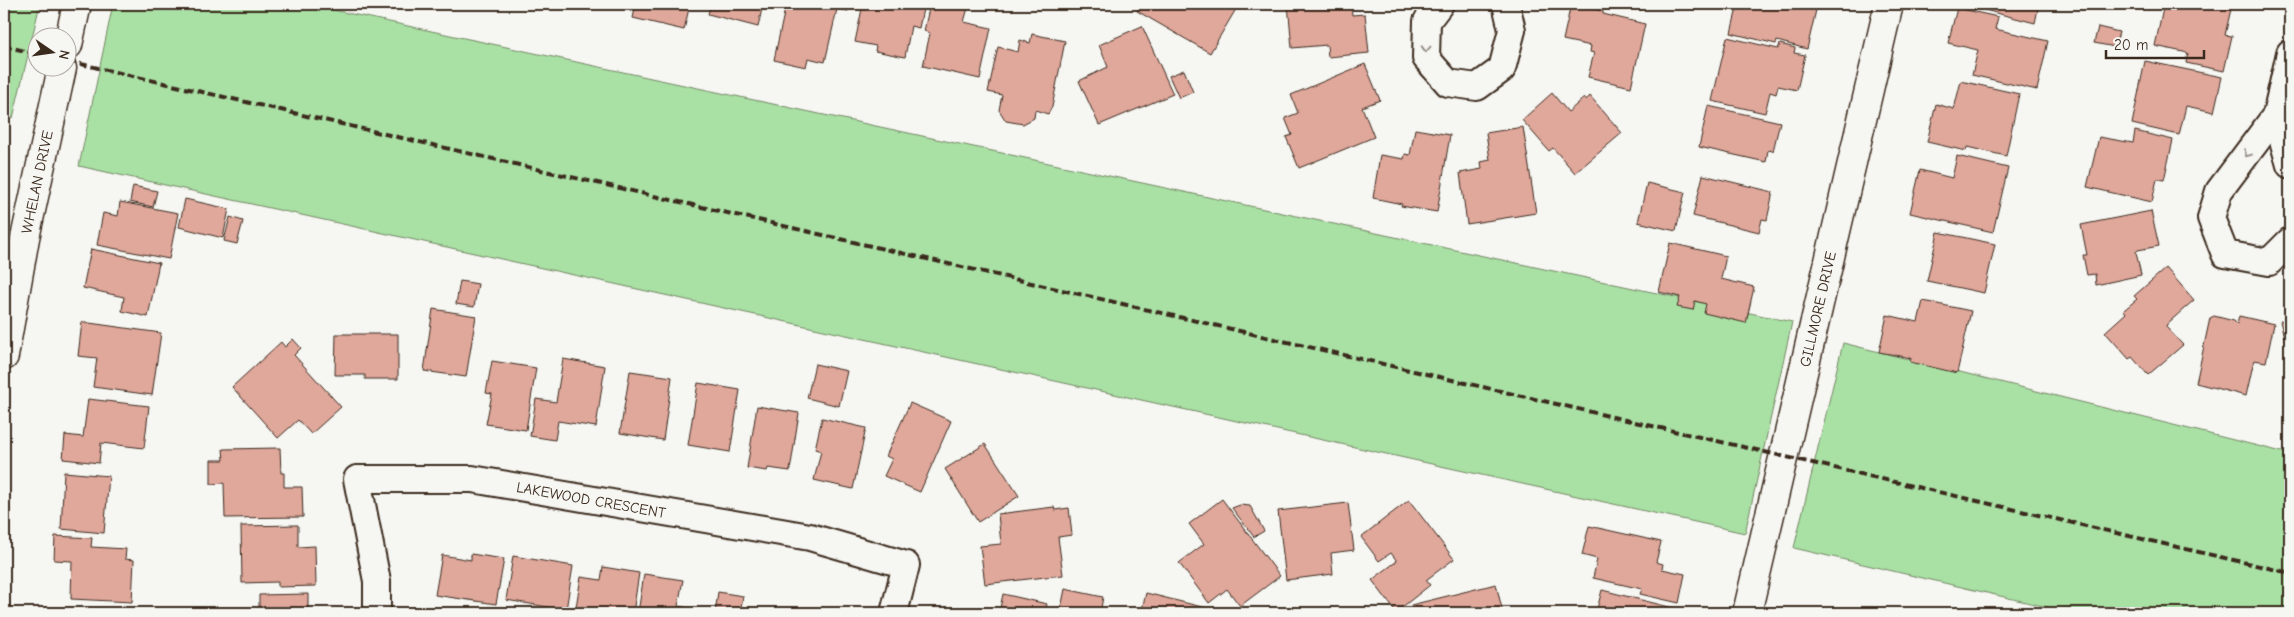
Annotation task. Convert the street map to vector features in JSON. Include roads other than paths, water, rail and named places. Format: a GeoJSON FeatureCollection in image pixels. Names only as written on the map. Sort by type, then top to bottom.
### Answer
{"type":"FeatureCollection","features":[{"type":"Feature","properties":{"kind":"street"},"geometry":{"type":"LineString","coordinates":[[72,28],[77,4]]}},
{"type":"Feature","properties":{"kind":"street"},"geometry":{"type":"LineString","coordinates":[[1440,4],[1427,21],[1426,58],[1448,82],[1477,87],[1502,69],[1512,30],[1506,4]]}},
{"type":"Feature","properties":{"kind":"street","name":"GILLMORE DRIVE"},"geometry":{"type":"LineString","coordinates":[[1747,613],[1889,4]]}},
{"type":"Feature","properties":{"kind":"street"},"geometry":{"type":"LineString","coordinates":[[2290,53],[2276,115],[2219,191],[2211,218],[2225,254],[2269,262],[2290,241]]}},
{"type":"Feature","properties":{"kind":"street","name":"WHELAN DRIVE"},"geometry":{"type":"LineString","coordinates":[[4,356],[25,238],[60,78]]}},
{"type":"Feature","properties":{"kind":"street"},"geometry":{"type":"LineString","coordinates":[[2276,115],[2290,165]]}},
{"type":"Feature","properties":{"kind":"street","name":"LAKEWOOD CRESCENT"},"geometry":{"type":"LineString","coordinates":[[377,613],[377,581],[357,479],[472,479],[810,538],[906,565],[894,613]]}},
{"type":"Feature","properties":{"kind":"railway"},"geometry":{"type":"LineString","coordinates":[[4,46],[28,52]]}},
{"type":"Feature","properties":{"kind":"railway"},"geometry":{"type":"LineString","coordinates":[[78,63],[2290,573]]}}]}
